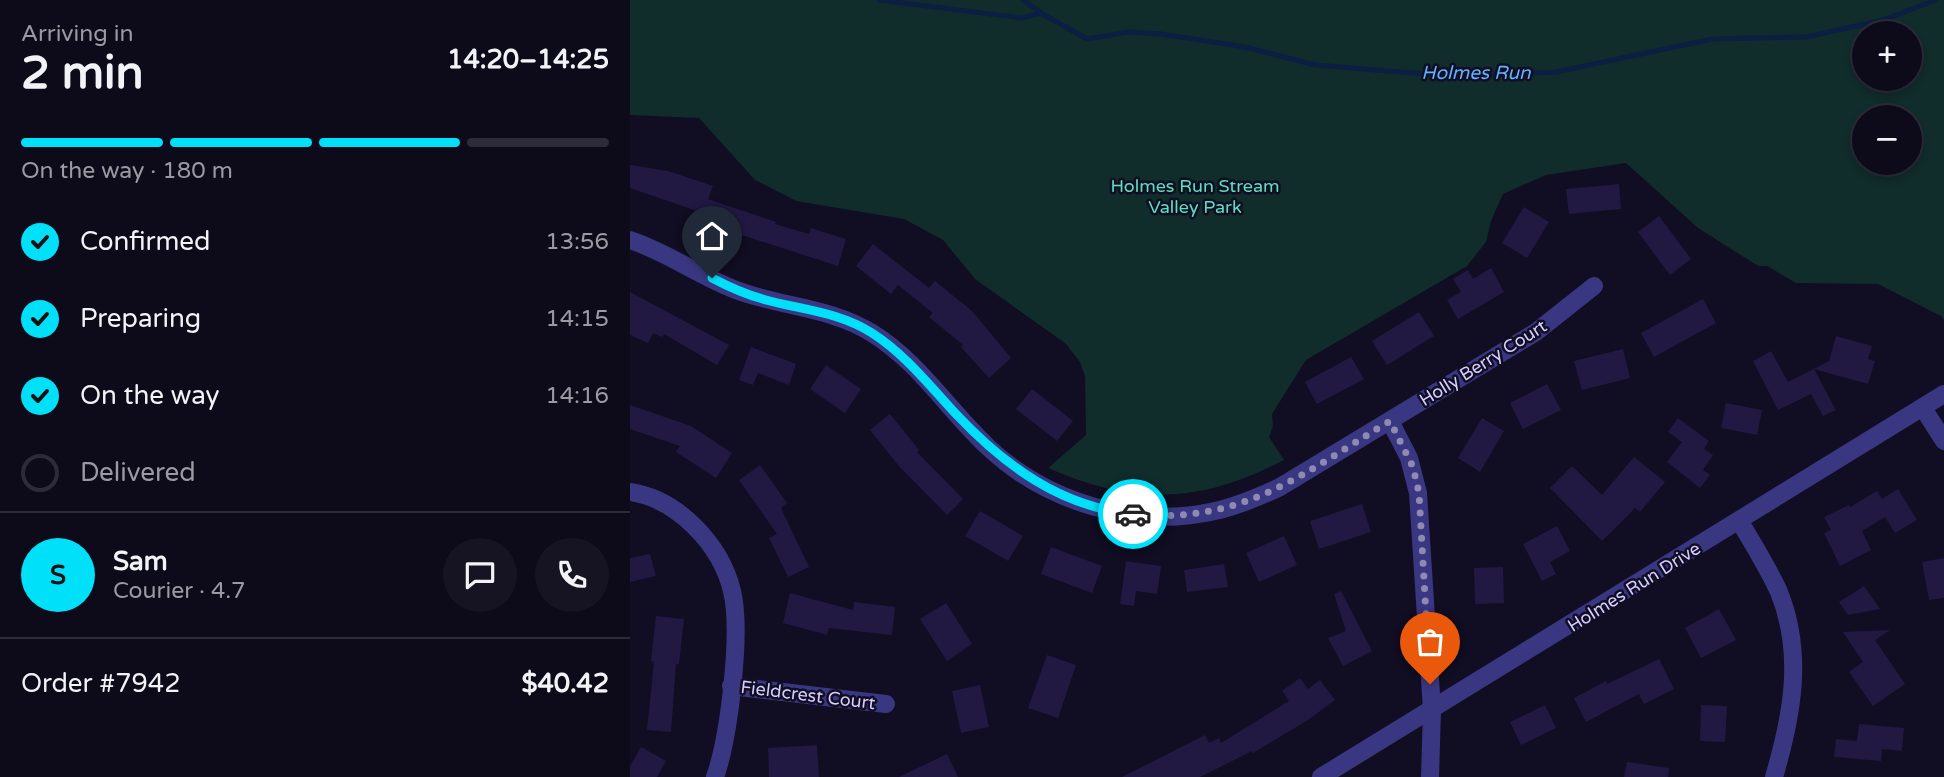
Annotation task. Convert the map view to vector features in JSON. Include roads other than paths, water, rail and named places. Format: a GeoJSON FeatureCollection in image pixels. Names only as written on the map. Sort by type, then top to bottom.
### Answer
{"type":"FeatureCollection","features":[{"type":"Feature","properties":{"kind":"street","name":"Holly Berry Court"},"geometry":{"type":"LineString","coordinates":[[630,240],[733,289],[766,300],[817,310],[872,333],[913,365],[989,448],[1014,469],[1063,496],[1114,512],[1180,516],[1215,512],[1250,501],[1316,467],[1536,332],[1594,286]]}},
{"type":"Feature","properties":{"kind":"street","name":"Holmes Run Drive"},"geometry":{"type":"LineString","coordinates":[[1321,777],[1740,522],[1944,394]]}},
{"type":"Feature","properties":{"kind":"street"},"geometry":{"type":"LineString","coordinates":[[1923,408],[1944,441]]}},
{"type":"Feature","properties":{"kind":"street"},"geometry":{"type":"LineString","coordinates":[[1390,421],[1413,467],[1419,493],[1432,710],[1430,777]]}},
{"type":"Feature","properties":{"kind":"street"},"geometry":{"type":"LineString","coordinates":[[630,492],[654,499],[678,512],[699,530],[714,550],[732,588],[736,633],[731,686],[715,777]]}},
{"type":"Feature","properties":{"kind":"street"},"geometry":{"type":"LineString","coordinates":[[1740,522],[1779,593],[1794,654],[1792,700],[1774,777]]}},
{"type":"Feature","properties":{"kind":"street","name":"Fieldcrest Court"},"geometry":{"type":"LineString","coordinates":[[731,686],[886,704]]}},
{"type":"Feature","properties":{"kind":"waterway"},"geometry":{"type":"LineString","coordinates":[[879,0],[1022,18],[1041,13]]}},
{"type":"Feature","properties":{"kind":"waterway","name":"Holmes Run"},"geometry":{"type":"LineString","coordinates":[[1023,0],[1087,39],[1129,32],[1161,34],[1245,47],[1315,65],[1450,76],[1556,72],[1712,39],[1806,37],[1883,20],[1936,0]]}},
{"type":"Feature","properties":{"kind":"park label","name":"Holmes Run Stream Valley Park"},"geometry":{"type":"Point","coordinates":[1195,196]}}]}
